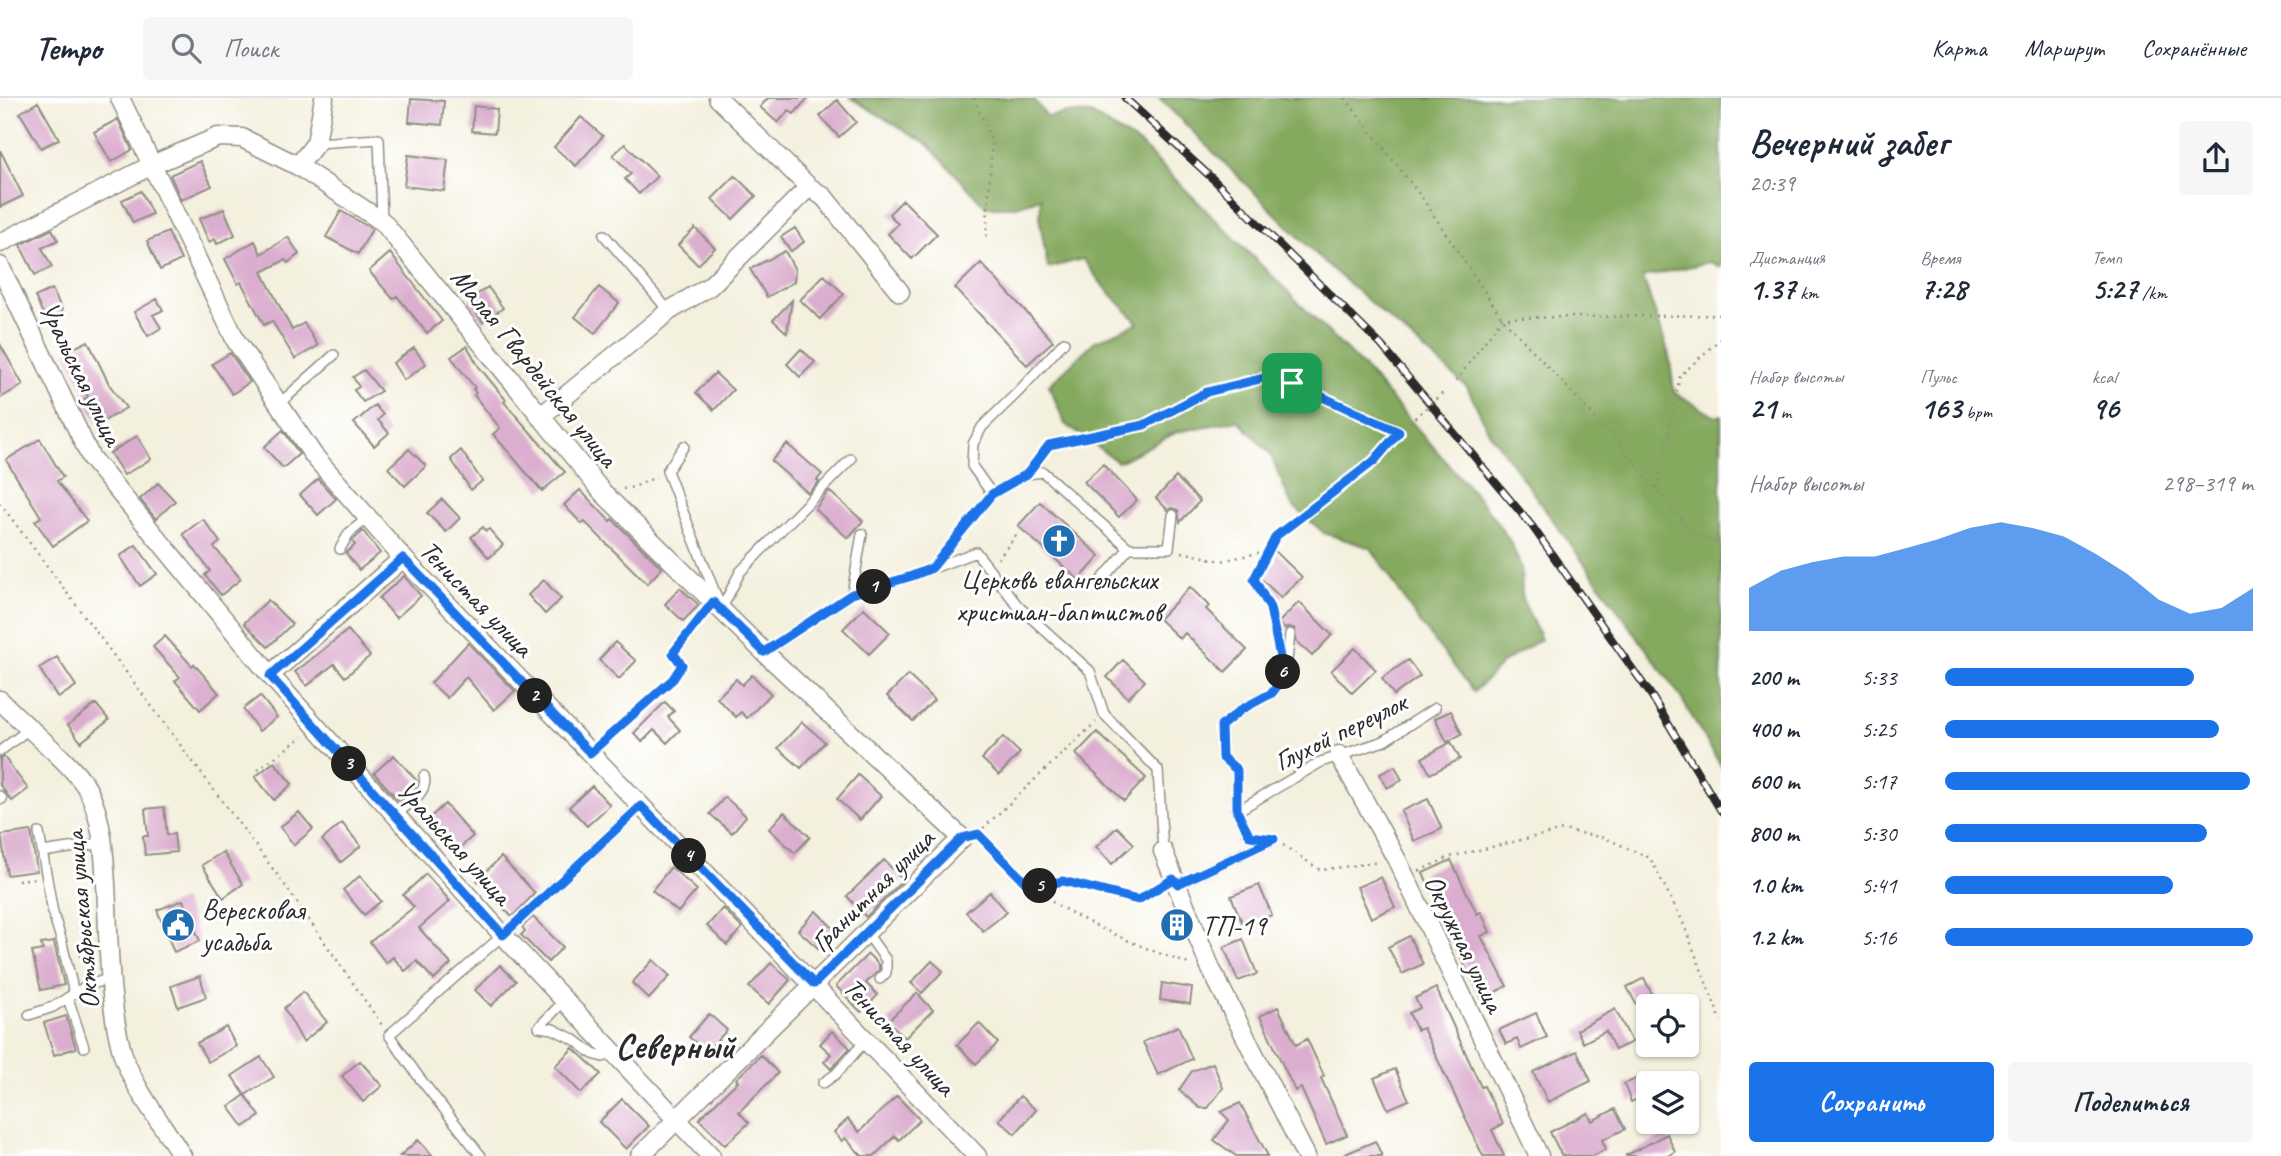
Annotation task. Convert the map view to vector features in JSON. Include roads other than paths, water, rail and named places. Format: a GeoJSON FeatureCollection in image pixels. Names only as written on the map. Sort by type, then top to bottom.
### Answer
{"type":"FeatureCollection","features":[{"type":"Feature","properties":{"kind":"street","name":"Тенистая улица"},"geometry":{"type":"LineString","coordinates":[[120,98],[236,341],[314,456],[403,558],[978,1156]]}},
{"type":"Feature","properties":{"kind":"street"},"geometry":{"type":"LineString","coordinates":[[298,166],[316,143],[324,98]]}},
{"type":"Feature","properties":{"kind":"street"},"geometry":{"type":"LineString","coordinates":[[718,98],[809,187],[824,197],[900,292]]}},
{"type":"Feature","properties":{"kind":"street","name":"Малая Гвардейская улица"},"geometry":{"type":"LineString","coordinates":[[0,243],[152,165],[218,137],[242,138],[298,166],[383,222],[603,493],[764,652],[970,836]]}},
{"type":"Feature","properties":{"kind":"street"},"geometry":{"type":"LineString","coordinates":[[540,417],[669,311],[710,286],[809,187]]}},
{"type":"Feature","properties":{"kind":"street","name":"Уральская улица"},"geometry":{"type":"LineString","coordinates":[[0,266],[92,458],[270,676],[503,935],[712,1156]]}},
{"type":"Feature","properties":{"kind":"street"},"geometry":{"type":"LineString","coordinates":[[270,676],[403,558]]}},
{"type":"Feature","properties":{"kind":"street","name":"Октябрьская улица"},"geometry":{"type":"LineString","coordinates":[[0,700],[87,789],[100,818],[117,1027],[127,1064],[182,1156]]}},
{"type":"Feature","properties":{"kind":"street","name":"Окружная улица"},"geometry":{"type":"LineString","coordinates":[[1339,755],[1401,869],[1539,1156]]}},
{"type":"Feature","properties":{"kind":"street","name":"Гранитная улица"},"geometry":{"type":"LineString","coordinates":[[640,1156],[866,932],[970,836]]}},
{"type":"Feature","properties":{"kind":"street"},"geometry":{"type":"LineString","coordinates":[[1163,851],[1211,969],[1306,1156]]}},
{"type":"Feature","properties":{"kind":"lane"},"geometry":{"type":"LineString","coordinates":[[316,143],[379,139],[383,222]]}},
{"type":"Feature","properties":{"kind":"lane"},"geometry":{"type":"LineString","coordinates":[[604,235],[669,311]]}},
{"type":"Feature","properties":{"kind":"lane"},"geometry":{"type":"LineString","coordinates":[[992,494],[971,466],[973,444],[982,427],[1064,342]]}},
{"type":"Feature","properties":{"kind":"lane"},"geometry":{"type":"LineString","coordinates":[[279,404],[334,355]]}},
{"type":"Feature","properties":{"kind":"lane"},"geometry":{"type":"LineString","coordinates":[[684,446],[667,471],[717,606]]}},
{"type":"Feature","properties":{"kind":"lane"},"geometry":{"type":"LineString","coordinates":[[717,606],[740,572],[851,459]]}},
{"type":"Feature","properties":{"kind":"lane"},"geometry":{"type":"LineString","coordinates":[[932,568],[992,494],[1027,474],[1043,472],[1129,548],[1169,548],[1173,515]]}},
{"type":"Feature","properties":{"kind":"lane"},"geometry":{"type":"LineString","coordinates":[[340,549],[349,533],[368,518]]}},
{"type":"Feature","properties":{"kind":"lane"},"geometry":{"type":"LineString","coordinates":[[852,594],[863,534]]}},
{"type":"Feature","properties":{"kind":"lane"},"geometry":{"type":"LineString","coordinates":[[1099,583],[1129,548]]}},
{"type":"Feature","properties":{"kind":"lane"},"geometry":{"type":"LineString","coordinates":[[764,652],[852,594],[912,576],[976,552],[1018,606],[1090,671],[1104,713],[1158,770],[1163,851]]}},
{"type":"Feature","properties":{"kind":"lane"},"geometry":{"type":"LineString","coordinates":[[1176,881],[1274,839],[1250,836],[1237,811],[1237,770],[1222,757],[1221,726],[1242,709],[1272,693],[1284,677],[1290,634]]}},
{"type":"Feature","properties":{"kind":"lane","name":"Глухой переулок"},"geometry":{"type":"LineString","coordinates":[[1237,811],[1321,762],[1384,741],[1435,708]]}},
{"type":"Feature","properties":{"kind":"lane"},"geometry":{"type":"LineString","coordinates":[[0,751],[29,729]]}},
{"type":"Feature","properties":{"kind":"lane"},"geometry":{"type":"LineString","coordinates":[[396,816],[424,790],[425,776]]}},
{"type":"Feature","properties":{"kind":"lane"},"geometry":{"type":"LineString","coordinates":[[481,1156],[389,1035],[503,935],[641,806]]}},
{"type":"Feature","properties":{"kind":"lane"},"geometry":{"type":"LineString","coordinates":[[39,833],[52,913],[66,961],[84,1047]]}},
{"type":"Feature","properties":{"kind":"lane"},"geometry":{"type":"LineString","coordinates":[[42,852],[104,843]]}},
{"type":"Feature","properties":{"kind":"lane"},"geometry":{"type":"LineString","coordinates":[[866,932],[886,960],[886,973],[880,979]]}},
{"type":"Feature","properties":{"kind":"lane"},"geometry":{"type":"LineString","coordinates":[[29,1015],[53,1007],[86,986],[112,978]]}},
{"type":"Feature","properties":{"kind":"lane"},"geometry":{"type":"LineString","coordinates":[[565,1001],[539,1027],[553,1029],[575,1040],[593,1054],[603,1056],[613,1052]]}},
{"type":"Feature","properties":{"kind":"lane"},"geometry":{"type":"LineString","coordinates":[[823,1083],[836,1074],[867,1039]]}},
{"type":"Feature","properties":{"kind":"railway"},"geometry":{"type":"LineString","coordinates":[[1125,98],[1214,180],[1381,345],[1532,526],[1651,695],[1721,811]]}},
{"type":"Feature","properties":{"kind":"place","name":"Церковь евангельских христиан-баптистов"},"geometry":{"type":"Point","coordinates":[1059,541]}},
{"type":"Feature","properties":{"kind":"place","name":"Вересковая усадьба"},"geometry":{"type":"Point","coordinates":[178,925]}},
{"type":"Feature","properties":{"kind":"place","name":"ТП-19"},"geometry":{"type":"Point","coordinates":[1177,925]}},
{"type":"Feature","properties":{"kind":"district","name":"Северный"},"geometry":{"type":"Point","coordinates":[675,1046]}}]}
